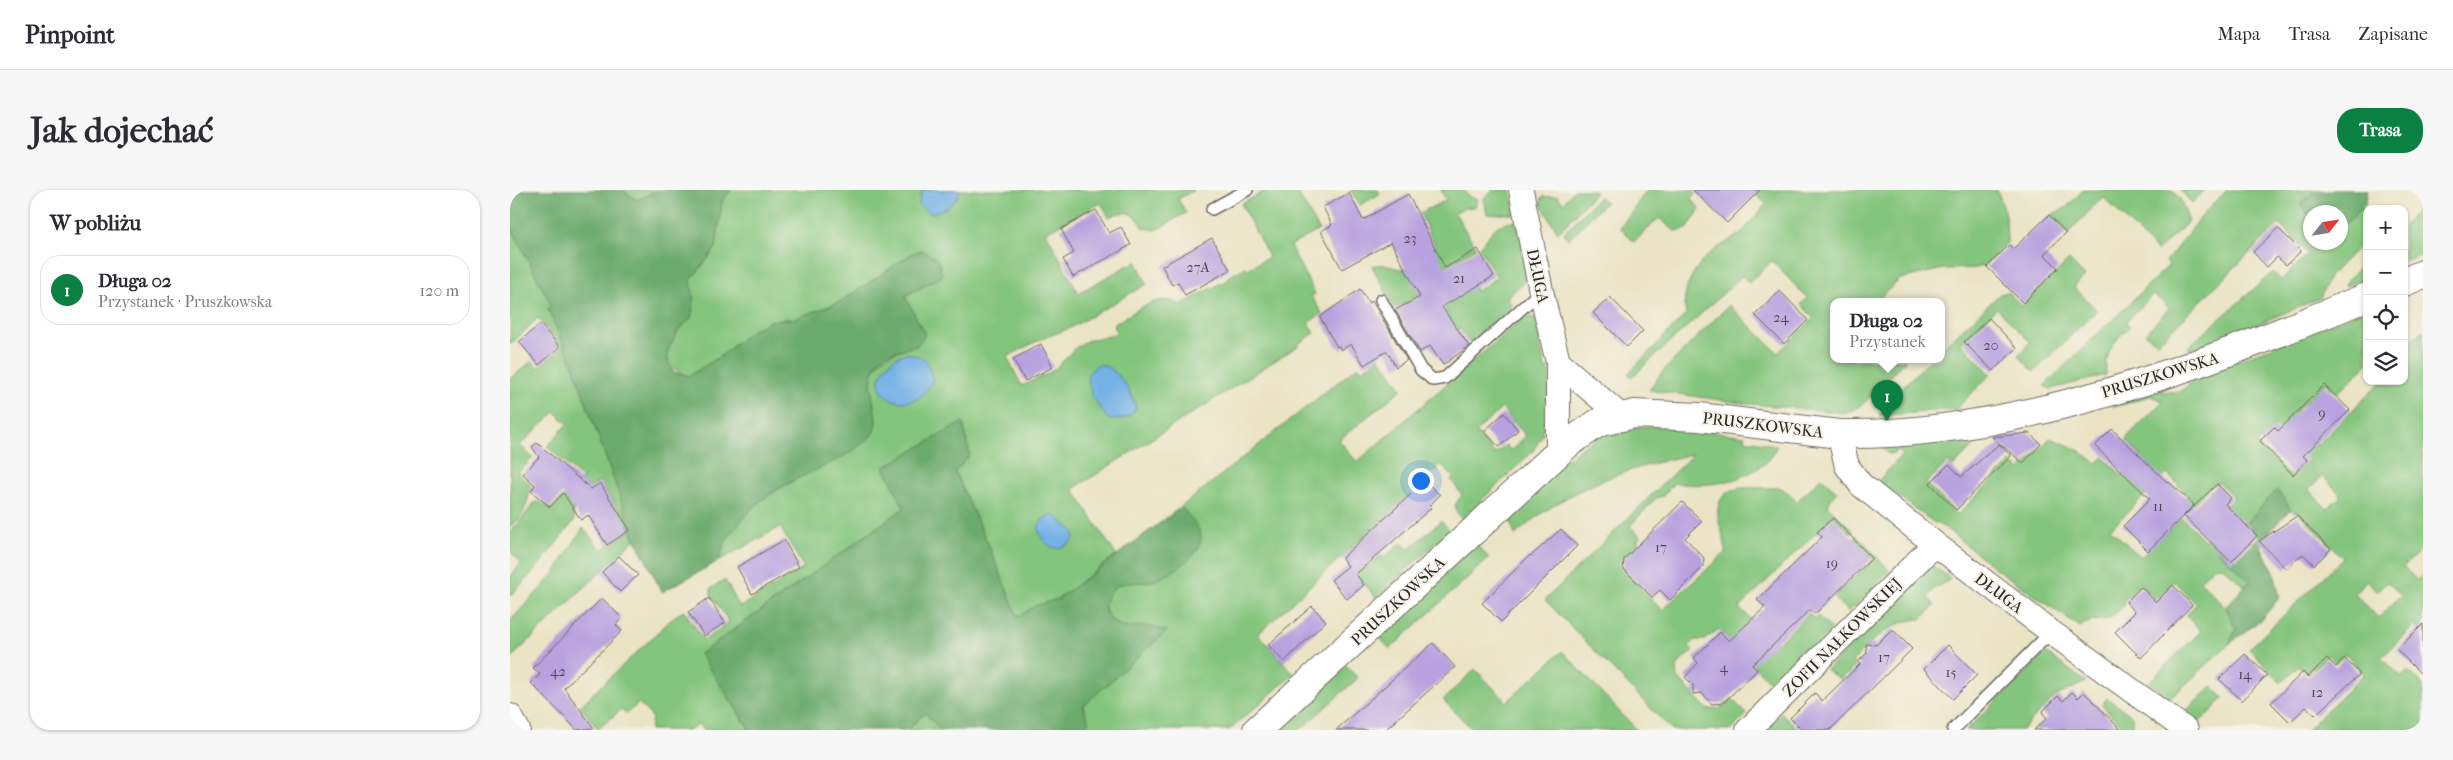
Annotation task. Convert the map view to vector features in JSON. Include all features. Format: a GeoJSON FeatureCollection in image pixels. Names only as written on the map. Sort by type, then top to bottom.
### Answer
{"type":"FeatureCollection","features":[{"type":"Feature","properties":{"kind":"street","name":"DŁUGA"},"geometry":{"type":"LineString","coordinates":[[1524,191],[1541,291],[1558,362],[1558,452]]}},
{"type":"Feature","properties":{"kind":"street"},"geometry":{"type":"LineString","coordinates":[[2408,280],[2423,274]]}},
{"type":"Feature","properties":{"kind":"street","name":"PRUSZKOWSKA"},"geometry":{"type":"LineString","coordinates":[[1257,730],[1558,452],[1592,426],[1620,416],[1634,414],[1680,415],[1839,434],[1887,433],[1998,418],[2070,402],[2187,369],[2363,300]]}},
{"type":"Feature","properties":{"kind":"street"},"geometry":{"type":"LineString","coordinates":[[1558,362],[1620,416]]}},
{"type":"Feature","properties":{"kind":"street","name":"DŁUGA"},"geometry":{"type":"LineString","coordinates":[[1839,434],[1842,452],[1853,476],[1935,544],[2052,632],[2159,723],[2186,730]]}},
{"type":"Feature","properties":{"kind":"street","name":"ZOFII NAŁKOWSKIEJ"},"geometry":{"type":"LineString","coordinates":[[1748,730],[1935,544]]}},
{"type":"Feature","properties":{"kind":"street"},"geometry":{"type":"LineString","coordinates":[[510,716],[518,730]]}},
{"type":"Feature","properties":{"kind":"lane"},"geometry":{"type":"LineString","coordinates":[[1212,210],[1247,190]]}},
{"type":"Feature","properties":{"kind":"lane"},"geometry":{"type":"LineString","coordinates":[[1381,300],[1421,370],[1433,380],[1445,378],[1541,291]]}},
{"type":"Feature","properties":{"kind":"lane"},"geometry":{"type":"LineString","coordinates":[[1953,730],[2052,632]]}},
{"type":"Feature","properties":{"kind":"green space"},"geometry":{"type":"Polygon","coordinates":[[[518,190],[622,190],[637,200],[652,193],[653,190],[731,190],[722,201],[716,248],[691,280],[694,302],[691,318],[678,330],[667,352],[668,363],[674,372],[689,376],[722,355],[750,332],[770,321],[797,318],[840,302],[913,253],[922,250],[937,259],[943,276],[905,296],[925,334],[916,345],[885,356],[879,361],[874,370],[872,391],[876,421],[870,437],[848,454],[786,484],[759,502],[728,538],[722,549],[719,561],[662,592],[635,539],[571,360],[548,309],[551,305],[510,225],[510,207],[518,190]]]}},
{"type":"Feature","properties":{"kind":"green space"},"geometry":{"type":"Polygon","coordinates":[[[622,190],[653,190],[652,193],[637,200],[622,190]]]}},
{"type":"Feature","properties":{"kind":"green space"},"geometry":{"type":"Polygon","coordinates":[[[731,190],[1194,190],[1178,199],[1186,213],[1156,230],[1144,228],[1133,215],[1120,213],[1109,217],[1101,203],[1046,232],[1078,293],[1136,261],[1147,284],[1070,328],[1039,340],[1007,357],[1022,386],[1053,370],[1083,343],[1091,339],[1107,337],[1116,333],[1114,324],[1138,309],[1163,301],[1172,301],[1180,305],[1229,279],[1228,277],[1246,267],[1248,269],[1269,257],[1241,204],[1267,190],[1296,190],[1319,230],[1290,246],[1315,294],[1311,296],[1322,313],[1308,323],[1315,333],[1298,344],[1298,346],[1073,489],[1116,555],[1058,599],[1035,606],[1018,617],[988,544],[955,472],[700,654],[750,730],[705,730],[698,724],[691,730],[650,730],[652,717],[639,703],[626,714],[622,709],[598,729],[580,706],[675,616],[684,611],[704,640],[729,622],[711,595],[711,588],[725,580],[740,607],[804,568],[780,527],[719,561],[726,541],[737,523],[752,508],[788,484],[855,448],[869,437],[875,423],[871,391],[874,371],[878,363],[893,353],[917,346],[904,296],[913,253],[840,302],[797,318],[770,321],[750,332],[722,355],[689,376],[677,371],[670,365],[668,350],[677,333],[691,318],[691,280],[716,248],[722,201],[731,190]]]}},
{"type":"Feature","properties":{"kind":"green space"},"geometry":{"type":"Polygon","coordinates":[[[1350,190],[1378,190],[1380,194],[1360,205],[1350,190]]]}},
{"type":"Feature","properties":{"kind":"green space"},"geometry":{"type":"Polygon","coordinates":[[[1441,190],[1464,190],[1469,197],[1478,199],[1475,207],[1465,208],[1455,213],[1476,248],[1422,280],[1420,294],[1409,302],[1394,308],[1372,266],[1387,265],[1398,269],[1411,268],[1436,247],[1420,213],[1446,200],[1441,190]]]}},
{"type":"Feature","properties":{"kind":"green space"},"geometry":{"type":"Polygon","coordinates":[[[1493,190],[1511,190],[1515,214],[1487,214],[1484,198],[1493,190]]]}},
{"type":"Feature","properties":{"kind":"green space"},"geometry":{"type":"Polygon","coordinates":[[[1575,190],[1594,190],[1596,192],[1558,233],[1541,204],[1542,197],[1558,196],[1563,203],[1575,190]]]}},
{"type":"Feature","properties":{"kind":"green space"},"geometry":{"type":"Polygon","coordinates":[[[1647,190],[1699,190],[1691,198],[1700,209],[1687,229],[1675,231],[1659,218],[1634,242],[1620,228],[1647,190]]]}},
{"type":"Feature","properties":{"kind":"green space"},"geometry":{"type":"Polygon","coordinates":[[[1753,190],[1997,190],[2006,215],[2007,243],[1986,264],[1976,268],[1943,269],[1900,279],[1879,298],[1830,298],[1830,363],[1903,363],[1863,404],[1847,413],[1742,403],[1649,390],[1663,371],[1729,305],[1778,353],[1813,318],[1801,304],[1807,298],[1772,261],[1749,283],[1742,276],[1632,377],[1628,374],[1686,314],[1685,297],[1687,288],[1699,265],[1715,250],[1743,231],[1766,204],[1753,190]]]}},
{"type":"Feature","properties":{"kind":"green space"},"geometry":{"type":"Polygon","coordinates":[[[2083,190],[2172,190],[2180,199],[2188,219],[2186,224],[2157,251],[2103,197],[2068,233],[2051,215],[2066,208],[2083,190]]]}},
{"type":"Feature","properties":{"kind":"green space"},"geometry":{"type":"Polygon","coordinates":[[[2180,190],[2205,190],[2192,203],[2180,190]]]}},
{"type":"Feature","properties":{"kind":"green space"},"geometry":{"type":"Polygon","coordinates":[[[2227,190],[2314,190],[2300,204],[2303,208],[2303,249],[2279,224],[2158,343],[2145,334],[2169,308],[2153,294],[2126,322],[2130,326],[2119,337],[2109,353],[2106,375],[2051,389],[2044,386],[2169,265],[2166,261],[2207,210],[2227,190]]]}},
{"type":"Feature","properties":{"kind":"green space"},"geometry":{"type":"Polygon","coordinates":[[[2314,190],[2368,190],[2365,205],[2348,222],[2348,205],[2303,205],[2303,208],[2300,204],[2314,190]]]}},
{"type":"Feature","properties":{"kind":"green space"},"geometry":{"type":"Polygon","coordinates":[[[1600,196],[1606,202],[1569,239],[1564,233],[1600,196]]]}},
{"type":"Feature","properties":{"kind":"green space"},"geometry":{"type":"Polygon","coordinates":[[[2423,202],[2423,254],[2408,260],[2408,250],[2408,221],[2423,202]]]}},
{"type":"Feature","properties":{"kind":"green space"},"geometry":{"type":"Polygon","coordinates":[[[2363,208],[2363,242],[2329,277],[2320,298],[2234,334],[2189,350],[2189,346],[2273,272],[2281,280],[2308,254],[2304,250],[2348,250],[2348,222],[2363,208]]]}},
{"type":"Feature","properties":{"kind":"green space"},"geometry":{"type":"Polygon","coordinates":[[[1517,221],[1528,279],[1507,297],[1512,306],[1472,346],[1459,328],[1454,331],[1443,302],[1472,283],[1477,291],[1497,277],[1479,247],[1494,229],[1502,224],[1517,221]]]}},
{"type":"Feature","properties":{"kind":"green space"},"geometry":{"type":"Polygon","coordinates":[[[510,225],[552,305],[548,309],[571,360],[635,539],[510,659],[510,621],[554,574],[583,528],[602,550],[631,530],[600,481],[573,500],[574,521],[535,570],[510,596],[510,577],[521,564],[510,551],[510,534],[534,503],[541,502],[551,509],[582,478],[547,447],[567,424],[555,412],[520,445],[533,458],[518,473],[531,486],[527,504],[522,514],[510,527],[510,379],[532,361],[538,368],[562,347],[538,318],[510,345],[510,225]]]}},
{"type":"Feature","properties":{"kind":"green space"},"geometry":{"type":"Polygon","coordinates":[[[2069,260],[2085,276],[2074,287],[2097,310],[2034,372],[2018,355],[2030,342],[1997,308],[1961,343],[1991,374],[1956,409],[1879,416],[1888,401],[1927,363],[1945,363],[1945,345],[2000,294],[2008,292],[2022,306],[2069,260]]]}},
{"type":"Feature","properties":{"kind":"green space"},"geometry":{"type":"Polygon","coordinates":[[[2363,264],[2363,279],[2345,286],[2348,279],[2363,264]]]}},
{"type":"Feature","properties":{"kind":"green space"},"geometry":{"type":"Polygon","coordinates":[[[2363,311],[2363,368],[2337,394],[2325,383],[2291,416],[2318,444],[2378,385],[2408,385],[2408,343],[2423,330],[2423,548],[2403,567],[2417,580],[2423,575],[2423,633],[2414,626],[2381,658],[2402,677],[2408,671],[2423,685],[2423,730],[2307,730],[2364,674],[2346,654],[2336,663],[2328,655],[2308,674],[2299,666],[2281,683],[2249,649],[2343,558],[2299,513],[2290,510],[2288,504],[2277,491],[2218,551],[2250,581],[2245,587],[2222,566],[2213,567],[2200,581],[2230,615],[2236,630],[2229,644],[2172,697],[2168,698],[2149,682],[2201,631],[2186,616],[2196,604],[2174,581],[2156,600],[2140,584],[2123,602],[2125,605],[2113,616],[2104,620],[2089,622],[2080,627],[1995,568],[1944,527],[1933,522],[1878,481],[1903,454],[1897,450],[1894,453],[1888,454],[1882,448],[1898,443],[1983,436],[1953,467],[1948,462],[1926,483],[1957,515],[2011,462],[2020,470],[2050,438],[2075,448],[2097,463],[2103,457],[2123,476],[2142,457],[2125,439],[2163,401],[2150,396],[2114,407],[2113,403],[2157,391],[2179,391],[2189,385],[2194,378],[2363,311]],[[2276,426],[2257,444],[2291,477],[2309,460],[2276,426]],[[2167,474],[2110,529],[2141,557],[2182,518],[2205,540],[2225,520],[2218,513],[2234,498],[2219,482],[2212,485],[2173,523],[2166,517],[2188,495],[2167,474]],[[2322,476],[2309,490],[2327,509],[2341,495],[2322,476]],[[2367,580],[2355,593],[2378,618],[2401,595],[2387,582],[2377,591],[2367,580]]]}},
{"type":"Feature","properties":{"kind":"green space"},"geometry":{"type":"Polygon","coordinates":[[[1524,317],[1535,317],[1545,368],[1549,368],[1549,422],[1544,422],[1542,435],[1533,451],[1462,519],[1456,511],[1455,505],[1462,495],[1451,480],[1453,477],[1441,465],[1258,634],[1294,674],[1229,730],[1081,730],[1089,721],[1082,706],[1166,631],[1118,624],[1108,616],[1106,611],[1105,605],[1108,594],[1112,589],[1121,584],[1137,583],[1155,578],[1189,559],[1198,547],[1200,532],[1181,507],[1358,366],[1362,370],[1379,357],[1402,389],[1339,440],[1357,462],[1524,317]],[[1502,408],[1476,432],[1495,454],[1506,445],[1511,450],[1526,436],[1502,408]]]}},
{"type":"Feature","properties":{"kind":"green space"},"geometry":{"type":"Polygon","coordinates":[[[963,422],[970,455],[955,472],[988,544],[1018,617],[1035,606],[1058,599],[1181,507],[1200,532],[1201,540],[1193,555],[1177,569],[1159,579],[1118,585],[1112,590],[1105,602],[1106,614],[1115,623],[1126,627],[1143,626],[1167,631],[1083,706],[1089,721],[1081,730],[941,730],[925,713],[907,730],[750,730],[700,654],[904,508],[884,467],[963,422]]]}},
{"type":"Feature","properties":{"kind":"green space"},"geometry":{"type":"Polygon","coordinates":[[[1667,426],[1745,436],[1745,440],[1777,445],[1770,457],[1760,467],[1747,475],[1718,483],[1674,483],[1663,496],[1656,498],[1630,526],[1641,537],[1637,540],[1639,543],[1617,564],[1662,610],[1725,553],[1718,510],[1723,497],[1734,490],[1741,488],[1779,488],[1797,501],[1821,478],[1837,491],[1827,505],[1854,532],[1851,534],[1833,516],[1739,608],[1778,643],[1809,613],[1815,620],[1818,616],[1832,630],[1774,687],[1719,629],[1705,640],[1694,640],[1689,646],[1693,651],[1678,665],[1677,677],[1708,710],[1721,708],[1732,699],[1747,714],[1731,730],[1672,730],[1545,600],[1693,454],[1644,466],[1598,482],[1556,504],[1515,535],[1508,515],[1547,477],[1577,451],[1592,441],[1608,433],[1625,428],[1667,426]]]}},
{"type":"Feature","properties":{"kind":"green space"},"geometry":{"type":"Polygon","coordinates":[[[2277,490],[2288,504],[2290,510],[2267,534],[2261,547],[2274,572],[2280,597],[2261,620],[2229,644],[2236,630],[2226,606],[2250,581],[2218,551],[2222,547],[2236,560],[2259,537],[2246,523],[2277,490]]]}},
{"type":"Feature","properties":{"kind":"green space"},"geometry":{"type":"Polygon","coordinates":[[[1441,521],[1450,530],[1376,598],[1353,571],[1363,563],[1367,567],[1382,554],[1385,557],[1401,543],[1409,549],[1441,521]]]}},
{"type":"Feature","properties":{"kind":"green space"},"geometry":{"type":"Polygon","coordinates":[[[1857,535],[1890,571],[1849,612],[1834,597],[1874,559],[1854,538],[1857,535]]]}},
{"type":"Feature","properties":{"kind":"green space"},"geometry":{"type":"Polygon","coordinates":[[[1476,544],[1489,558],[1390,649],[1378,636],[1476,544]]]}},
{"type":"Feature","properties":{"kind":"green space"},"geometry":{"type":"Polygon","coordinates":[[[1932,565],[1951,579],[1935,588],[1928,597],[1935,606],[1921,619],[1900,623],[1882,633],[1852,662],[1855,666],[1841,680],[1826,670],[1932,565]]]}},
{"type":"Feature","properties":{"kind":"green space"},"geometry":{"type":"Polygon","coordinates":[[[1562,651],[1637,730],[1473,730],[1443,700],[1475,669],[1507,702],[1562,651]]]}},
{"type":"Feature","properties":{"kind":"green space"},"geometry":{"type":"Polygon","coordinates":[[[2046,653],[2086,682],[2056,696],[2022,730],[1966,730],[2046,653]]]}},
{"type":"Feature","properties":{"kind":"green space"},"geometry":{"type":"Polygon","coordinates":[[[1346,665],[1358,678],[1300,730],[1274,730],[1346,665]]]}},
{"type":"Feature","properties":{"kind":"green space"},"geometry":{"type":"Polygon","coordinates":[[[2212,686],[2224,698],[2200,722],[2185,712],[2212,686]]]}},
{"type":"Feature","properties":{"kind":"green space"},"geometry":{"type":"Polygon","coordinates":[[[2107,698],[2132,716],[2132,730],[2114,730],[2120,724],[2102,705],[2107,698]]]}},
{"type":"Feature","properties":{"kind":"green space"},"geometry":{"type":"Polygon","coordinates":[[[925,713],[941,730],[908,730],[925,713]]]}},
{"type":"Feature","properties":{"kind":"green space"},"geometry":{"type":"Polygon","coordinates":[[[1782,713],[1799,730],[1765,730],[1782,713]]]}},
{"type":"Feature","properties":{"kind":"water"},"geometry":{"type":"Polygon","coordinates":[[[924,190],[960,190],[956,199],[949,206],[940,211],[930,213],[919,205],[920,196],[924,190]]]}},
{"type":"Feature","properties":{"kind":"water"},"geometry":{"type":"Polygon","coordinates":[[[908,353],[925,359],[933,379],[926,392],[916,399],[905,402],[894,400],[885,395],[880,388],[880,378],[891,362],[898,356],[908,353]]]}},
{"type":"Feature","properties":{"kind":"water"},"geometry":{"type":"Polygon","coordinates":[[[1097,365],[1110,368],[1127,388],[1136,409],[1127,417],[1116,420],[1108,419],[1093,398],[1087,375],[1097,365]]]}},
{"type":"Feature","properties":{"kind":"water"},"geometry":{"type":"Polygon","coordinates":[[[1049,515],[1056,516],[1074,533],[1074,539],[1068,544],[1057,548],[1052,547],[1043,540],[1038,528],[1043,519],[1049,515]]]}},
{"type":"Feature","properties":{"kind":"building"},"geometry":{"type":"Polygon","coordinates":[[[1693,190],[1760,190],[1727,223],[1693,190]]]}},
{"type":"Feature","properties":{"kind":"building"},"geometry":{"type":"Polygon","coordinates":[[[1349,193],[1363,220],[1408,194],[1445,268],[1478,249],[1494,276],[1442,307],[1469,346],[1443,365],[1430,346],[1420,352],[1395,310],[1420,297],[1391,242],[1342,269],[1321,231],[1332,225],[1323,207],[1349,193]]]}},
{"type":"Feature","properties":{"kind":"building"},"geometry":{"type":"Polygon","coordinates":[[[1096,210],[1109,233],[1121,227],[1131,245],[1073,277],[1063,259],[1074,253],[1061,229],[1096,210]]]}},
{"type":"Feature","properties":{"kind":"building"},"geometry":{"type":"Polygon","coordinates":[[[2049,215],[2066,233],[2044,254],[2058,268],[2023,303],[1987,267],[2009,245],[2013,249],[2049,215]]]}},
{"type":"Feature","properties":{"kind":"building"},"geometry":{"type":"Polygon","coordinates":[[[2278,228],[2301,251],[2286,265],[2277,257],[2267,267],[2253,252],[2278,228]]]}},
{"type":"Feature","properties":{"kind":"building"},"geometry":{"type":"Polygon","coordinates":[[[1212,238],[1230,270],[1185,295],[1178,282],[1172,285],[1162,266],[1212,238]]]}},
{"type":"Feature","properties":{"kind":"building"},"geometry":{"type":"Polygon","coordinates":[[[1360,289],[1369,303],[1372,301],[1407,360],[1396,367],[1387,351],[1364,365],[1351,344],[1341,350],[1339,346],[1337,347],[1320,317],[1360,289]]]}},
{"type":"Feature","properties":{"kind":"building"},"geometry":{"type":"Polygon","coordinates":[[[1780,291],[1808,320],[1784,344],[1755,315],[1780,291]]]}},
{"type":"Feature","properties":{"kind":"building"},"geometry":{"type":"Polygon","coordinates":[[[1610,297],[1643,331],[1627,347],[1593,313],[1610,297]]]}},
{"type":"Feature","properties":{"kind":"building"},"geometry":{"type":"Polygon","coordinates":[[[1989,318],[2017,348],[1993,371],[1964,342],[1989,318]]]}},
{"type":"Feature","properties":{"kind":"building"},"geometry":{"type":"Polygon","coordinates":[[[540,324],[560,347],[539,365],[519,342],[540,324]]]}},
{"type":"Feature","properties":{"kind":"building"},"geometry":{"type":"Polygon","coordinates":[[[1041,344],[1053,367],[1025,381],[1013,359],[1041,344]]]}},
{"type":"Feature","properties":{"kind":"building"},"geometry":{"type":"Polygon","coordinates":[[[2324,385],[2350,410],[2303,456],[2307,460],[2293,475],[2260,441],[2274,427],[2278,431],[2324,385]]]}},
{"type":"Feature","properties":{"kind":"building"},"geometry":{"type":"Polygon","coordinates":[[[1504,413],[1518,430],[1499,447],[1484,431],[1504,413]]]}},
{"type":"Feature","properties":{"kind":"building"},"geometry":{"type":"Polygon","coordinates":[[[2112,429],[2194,505],[2148,551],[2123,526],[2150,499],[2095,446],[2112,429]]]}},
{"type":"Feature","properties":{"kind":"building"},"geometry":{"type":"Polygon","coordinates":[[[2029,433],[2041,444],[2023,463],[1992,437],[2029,433]]]}},
{"type":"Feature","properties":{"kind":"building"},"geometry":{"type":"Polygon","coordinates":[[[537,443],[591,489],[600,483],[630,530],[607,545],[588,515],[581,520],[563,493],[550,507],[531,491],[535,485],[523,474],[539,457],[532,447],[537,443]]]}},
{"type":"Feature","properties":{"kind":"building"},"geometry":{"type":"Polygon","coordinates":[[[1999,444],[2011,456],[1956,510],[1930,483],[1949,464],[1961,477],[1999,444]]]}},
{"type":"Feature","properties":{"kind":"building"},"geometry":{"type":"Polygon","coordinates":[[[1425,481],[1440,495],[1429,506],[1431,508],[1356,574],[1364,585],[1347,599],[1331,580],[1348,566],[1342,558],[1425,481]]]}},
{"type":"Feature","properties":{"kind":"building"},"geometry":{"type":"Polygon","coordinates":[[[2217,484],[2231,498],[2225,504],[2257,536],[2231,562],[2184,516],[2217,484]]]}},
{"type":"Feature","properties":{"kind":"building"},"geometry":{"type":"Polygon","coordinates":[[[1682,502],[1702,521],[1685,538],[1704,558],[1703,567],[1670,600],[1660,590],[1652,597],[1623,568],[1624,559],[1682,502]]]}},
{"type":"Feature","properties":{"kind":"building"},"geometry":{"type":"Polygon","coordinates":[[[2297,516],[2331,549],[2314,565],[2303,554],[2286,569],[2259,541],[2297,516]]]}},
{"type":"Feature","properties":{"kind":"building"},"geometry":{"type":"Polygon","coordinates":[[[1833,518],[1872,558],[1815,614],[1810,610],[1752,665],[1757,670],[1723,703],[1712,704],[1702,693],[1693,694],[1693,685],[1685,677],[1698,663],[1694,658],[1720,632],[1729,641],[1765,607],[1757,600],[1822,537],[1817,532],[1833,518]]]}},
{"type":"Feature","properties":{"kind":"building"},"geometry":{"type":"Polygon","coordinates":[[[1561,529],[1577,546],[1501,622],[1482,603],[1530,555],[1561,529]]]}},
{"type":"Feature","properties":{"kind":"building"},"geometry":{"type":"Polygon","coordinates":[[[784,540],[799,567],[752,594],[737,567],[784,540]]]}},
{"type":"Feature","properties":{"kind":"building"},"geometry":{"type":"Polygon","coordinates":[[[619,556],[638,575],[620,592],[602,572],[619,556]]]}},
{"type":"Feature","properties":{"kind":"building"},"geometry":{"type":"Polygon","coordinates":[[[2173,585],[2192,605],[2141,658],[2115,632],[2135,612],[2126,602],[2141,587],[2156,602],[2173,585]]]}},
{"type":"Feature","properties":{"kind":"building"},"geometry":{"type":"Polygon","coordinates":[[[602,598],[622,618],[616,625],[622,631],[564,688],[594,728],[577,730],[531,683],[540,674],[533,668],[602,598]]]}},
{"type":"Feature","properties":{"kind":"building"},"geometry":{"type":"Polygon","coordinates":[[[709,598],[725,623],[704,636],[688,612],[709,598]]]}},
{"type":"Feature","properties":{"kind":"building"},"geometry":{"type":"Polygon","coordinates":[[[1312,606],[1326,621],[1284,662],[1268,645],[1312,606]]]}},
{"type":"Feature","properties":{"kind":"building"},"geometry":{"type":"Polygon","coordinates":[[[2423,624],[2423,676],[2397,650],[2423,624]]]}},
{"type":"Feature","properties":{"kind":"building"},"geometry":{"type":"Polygon","coordinates":[[[1892,629],[1912,649],[1830,730],[1802,730],[1790,718],[1815,693],[1822,701],[1860,664],[1858,662],[1867,653],[1866,644],[1876,645],[1892,629]]]}},
{"type":"Feature","properties":{"kind":"building"},"geometry":{"type":"Polygon","coordinates":[[[1433,643],[1455,667],[1385,730],[1336,730],[1433,643]]]}},
{"type":"Feature","properties":{"kind":"building"},"geometry":{"type":"Polygon","coordinates":[[[1948,645],[1977,675],[1953,699],[1924,669],[1948,645]]]}},
{"type":"Feature","properties":{"kind":"building"},"geometry":{"type":"Polygon","coordinates":[[[2245,654],[2267,675],[2242,701],[2219,679],[2245,654]]]}},
{"type":"Feature","properties":{"kind":"building"},"geometry":{"type":"Polygon","coordinates":[[[2327,658],[2336,667],[2344,658],[2360,674],[2315,715],[2306,707],[2290,722],[2271,703],[2303,672],[2308,677],[2327,658]]]}},
{"type":"Feature","properties":{"kind":"building"},"geometry":{"type":"Polygon","coordinates":[[[2072,692],[2078,698],[2084,692],[2121,730],[2034,730],[2047,718],[2042,712],[2058,696],[2063,701],[2072,692]]]}},
{"type":"Feature","properties":{"kind":"place","name":"Długa 02"},"geometry":{"type":"Point","coordinates":[1887,421]}}]}
